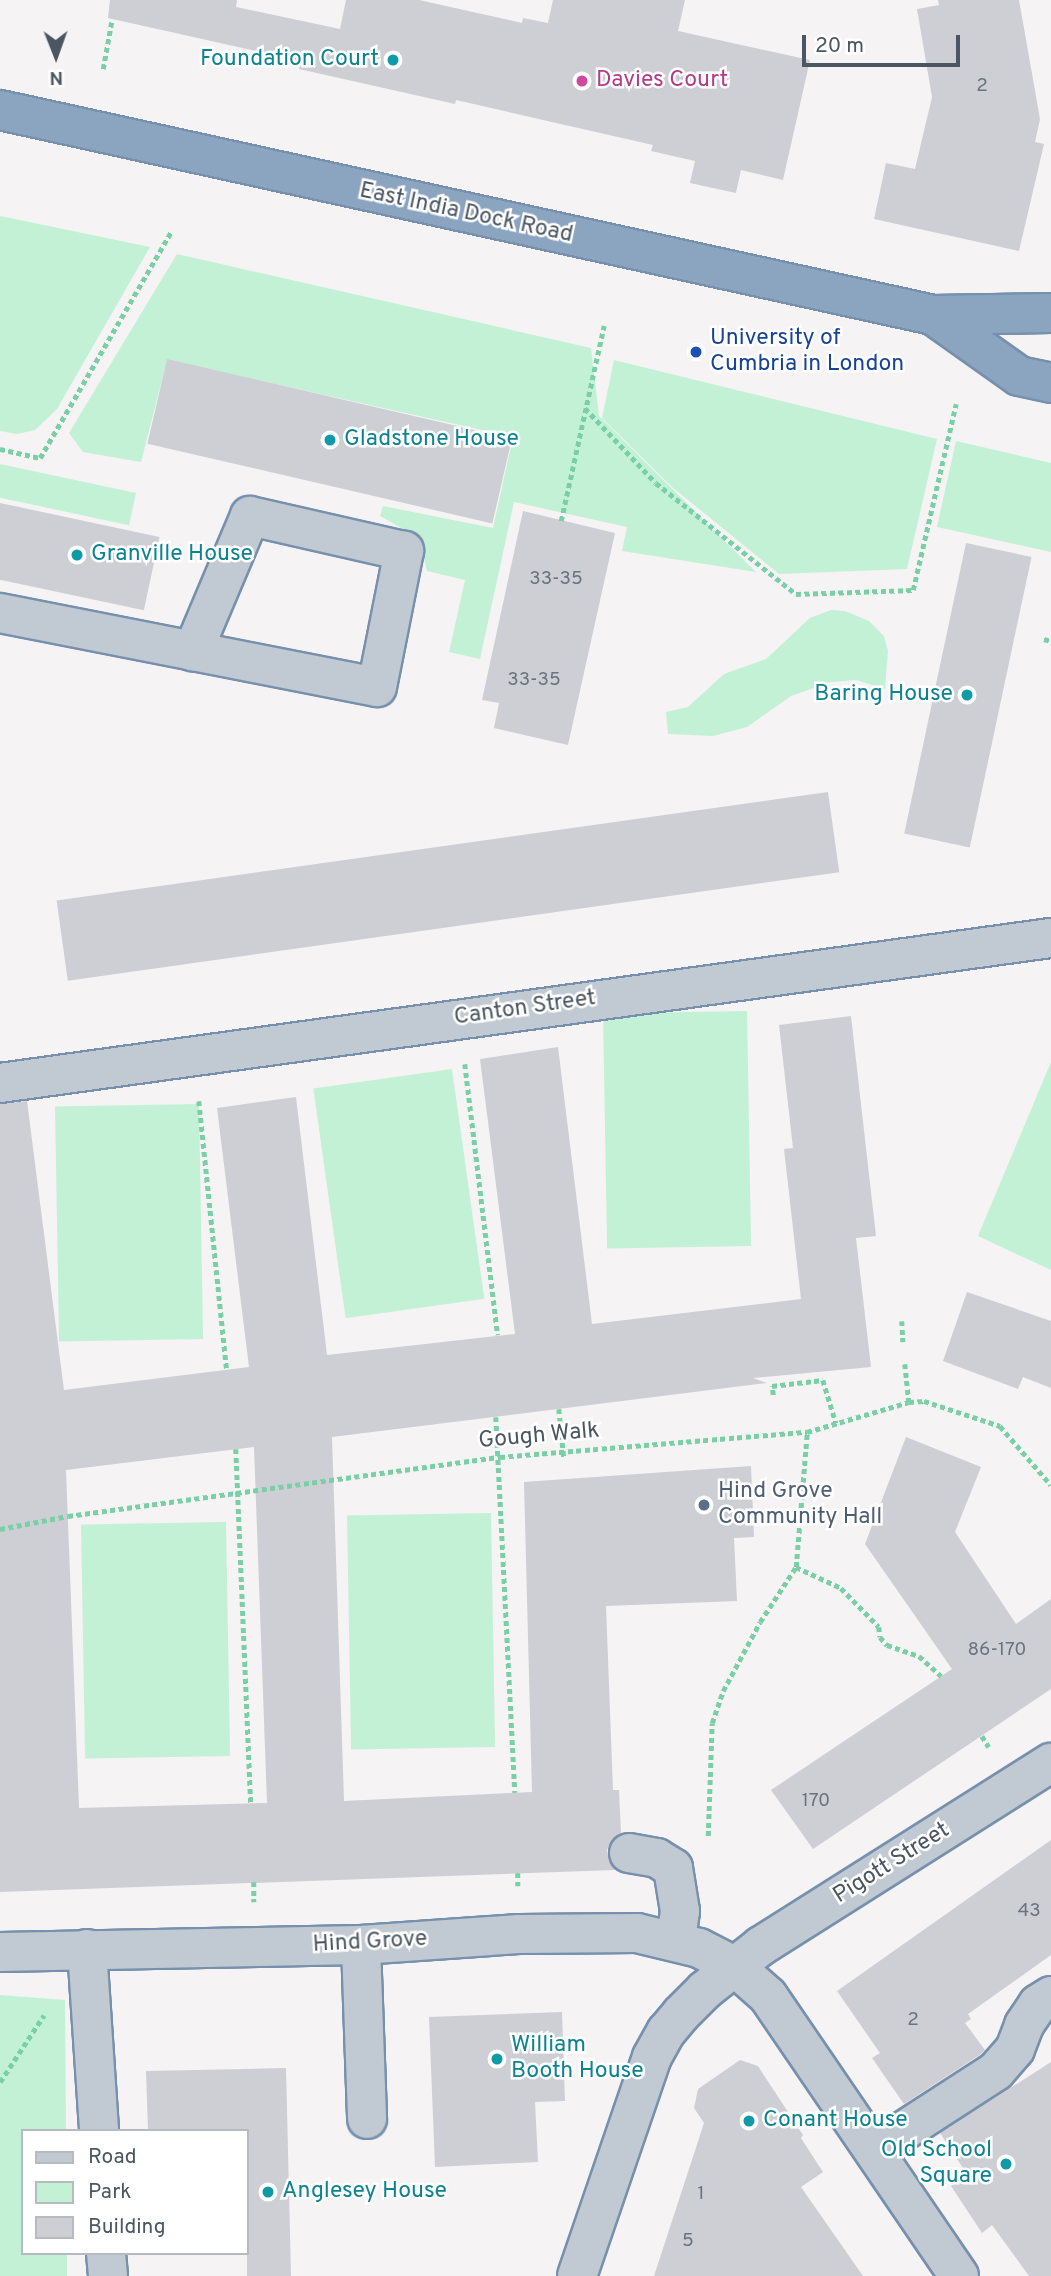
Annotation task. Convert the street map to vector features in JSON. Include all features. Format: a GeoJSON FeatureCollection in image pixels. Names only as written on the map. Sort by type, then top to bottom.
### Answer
{"type":"FeatureCollection","features":[{"type":"Feature","properties":{"kind":"highway","name":"East India Dock Road"},"geometry":{"type":"LineString","coordinates":[[0,110],[933,315],[1051,313]]}},
{"type":"Feature","properties":{"kind":"highway","name":"East India Dock Road"},"geometry":{"type":"LineString","coordinates":[[933,315],[1019,376],[1051,383]]}},
{"type":"Feature","properties":{"kind":"street"},"geometry":{"type":"LineString","coordinates":[[0,613],[377,687],[404,551],[250,516],[194,651]]}},
{"type":"Feature","properties":{"kind":"street","name":"Canton Street"},"geometry":{"type":"LineString","coordinates":[[0,1083],[1051,938]]}},
{"type":"Feature","properties":{"kind":"street","name":"Pigott Street"},"geometry":{"type":"LineString","coordinates":[[577,2276],[652,2057],[666,2032],[681,2014],[734,1966],[1051,1763]]}},
{"type":"Feature","properties":{"kind":"street"},"geometry":{"type":"LineString","coordinates":[[629,1853],[657,1858],[673,1868],[680,1911],[676,1941]]}},
{"type":"Feature","properties":{"kind":"street","name":"Hind Grove"},"geometry":{"type":"LineString","coordinates":[[0,1952],[361,1945],[545,1934],[638,1933],[699,1948],[734,1966],[768,1996],[959,2276]]}},
{"type":"Feature","properties":{"kind":"street"},"geometry":{"type":"LineString","coordinates":[[361,1945],[366,2119]]}},
{"type":"Feature","properties":{"kind":"street"},"geometry":{"type":"LineString","coordinates":[[87,1950],[99,2129]]}},
{"type":"Feature","properties":{"kind":"street"},"geometry":{"type":"LineString","coordinates":[[874,2150],[996,2071],[1016,2049],[1024,2025],[1038,2004],[1051,1996]]}},
{"type":"Feature","properties":{"kind":"street"},"geometry":{"type":"LineString","coordinates":[[106,2255],[108,2276]]}},
{"type":"Feature","properties":{"kind":"path"},"geometry":{"type":"LineString","coordinates":[[103,69],[112,19]]}},
{"type":"Feature","properties":{"kind":"path"},"geometry":{"type":"LineString","coordinates":[[0,449],[40,458],[172,232]]}},
{"type":"Feature","properties":{"kind":"path"},"geometry":{"type":"LineString","coordinates":[[561,521],[604,326]]}},
{"type":"Feature","properties":{"kind":"path"},"geometry":{"type":"LineString","coordinates":[[585,408],[656,484],[796,594],[913,590],[956,404]]}},
{"type":"Feature","properties":{"kind":"path"},"geometry":{"type":"LineString","coordinates":[[1044,639],[1051,641]]}},
{"type":"Feature","properties":{"kind":"path"},"geometry":{"type":"LineString","coordinates":[[460,1018],[498,1335]]}},
{"type":"Feature","properties":{"kind":"path"},"geometry":{"type":"LineString","coordinates":[[194,1055],[227,1370]]}},
{"type":"Feature","properties":{"kind":"path"},"geometry":{"type":"LineString","coordinates":[[902,1321],[903,1342]]}},
{"type":"Feature","properties":{"kind":"path"},"geometry":{"type":"LineString","coordinates":[[905,1364],[909,1402]]}},
{"type":"Feature","properties":{"kind":"path"},"geometry":{"type":"LineString","coordinates":[[773,1395],[772,1386],[823,1380],[836,1423]]}},
{"type":"Feature","properties":{"kind":"path","name":"Gough Walk"},"geometry":{"type":"LineString","coordinates":[[0,1529],[68,1516],[500,1457],[807,1432],[909,1402],[924,1401],[1000,1426],[1051,1485]]}},
{"type":"Feature","properties":{"kind":"path"},"geometry":{"type":"LineString","coordinates":[[559,1409],[564,1458]]}},
{"type":"Feature","properties":{"kind":"path"},"geometry":{"type":"LineString","coordinates":[[496,1417],[515,1793]]}},
{"type":"Feature","properties":{"kind":"path"},"geometry":{"type":"LineString","coordinates":[[708,1845],[712,1723],[723,1691],[760,1622],[796,1567],[807,1432]]}},
{"type":"Feature","properties":{"kind":"path"},"geometry":{"type":"LineString","coordinates":[[236,1449],[251,1804]]}},
{"type":"Feature","properties":{"kind":"path"},"geometry":{"type":"LineString","coordinates":[[796,1567],[841,1588],[879,1627],[880,1637],[887,1645],[919,1656],[942,1676]]}},
{"type":"Feature","properties":{"kind":"green space"},"geometry":{"type":"Polygon","coordinates":[[[0,216],[150,247],[57,409],[35,430],[17,434],[0,431],[0,216]]]}},
{"type":"Feature","properties":{"kind":"green space"},"geometry":{"type":"Polygon","coordinates":[[[177,254],[591,348],[599,416],[756,572],[622,551],[627,527],[514,502],[480,659],[449,652],[465,580],[427,571],[419,538],[380,516],[383,506],[493,528],[513,437],[167,360],[141,462],[83,452],[69,433],[177,254]]]}},
{"type":"Feature","properties":{"kind":"green space"},"geometry":{"type":"Polygon","coordinates":[[[614,360],[937,439],[907,569],[779,574],[672,487],[602,418],[614,360]]]}},
{"type":"Feature","properties":{"kind":"green space"},"geometry":{"type":"Polygon","coordinates":[[[956,441],[1051,463],[1051,552],[937,527],[956,441]]]}},
{"type":"Feature","properties":{"kind":"green space"},"geometry":{"type":"Polygon","coordinates":[[[0,464],[136,493],[129,525],[0,498],[0,464]]]}},
{"type":"Feature","properties":{"kind":"green space"},"geometry":{"type":"Polygon","coordinates":[[[831,610],[845,611],[869,621],[884,636],[888,651],[885,689],[856,680],[831,682],[791,696],[747,727],[713,736],[668,734],[666,712],[688,707],[724,674],[766,659],[810,618],[831,610]]]}},
{"type":"Feature","properties":{"kind":"green space"},"geometry":{"type":"Polygon","coordinates":[[[747,1011],[751,1246],[607,1248],[603,1014],[747,1011]]]}},
{"type":"Feature","properties":{"kind":"green space"},"geometry":{"type":"Polygon","coordinates":[[[1051,1062],[1051,1270],[978,1236],[1051,1062]]]}},
{"type":"Feature","properties":{"kind":"green space"},"geometry":{"type":"Polygon","coordinates":[[[452,1069],[484,1299],[346,1318],[313,1088],[452,1069]]]}},
{"type":"Feature","properties":{"kind":"green space"},"geometry":{"type":"Polygon","coordinates":[[[199,1104],[203,1339],[59,1341],[55,1107],[199,1104]]]}},
{"type":"Feature","properties":{"kind":"green space"},"geometry":{"type":"Polygon","coordinates":[[[491,1513],[495,1747],[351,1749],[347,1516],[491,1513]]]}},
{"type":"Feature","properties":{"kind":"green space"},"geometry":{"type":"Polygon","coordinates":[[[226,1522],[230,1756],[85,1758],[81,1525],[226,1522]]]}},
{"type":"Feature","properties":{"kind":"green space"},"geometry":{"type":"Polygon","coordinates":[[[0,1995],[65,2000],[66,2129],[21,2129],[21,2255],[67,2255],[67,2276],[0,2276],[0,1995]]]}},
{"type":"Feature","properties":{"kind":"building"},"geometry":{"type":"Polygon","coordinates":[[[110,0],[237,0],[236,7],[340,29],[346,0],[419,0],[522,23],[523,18],[548,23],[553,0],[685,0],[678,31],[810,60],[783,180],[741,170],[736,193],[690,183],[695,161],[651,151],[653,145],[456,100],[455,104],[299,69],[301,61],[108,18],[110,0]]]}},
{"type":"Feature","properties":{"kind":"building"},"geometry":{"type":"Polygon","coordinates":[[[938,0],[1019,0],[1040,119],[1035,142],[1044,144],[1019,251],[874,219],[886,163],[915,169],[932,97],[917,9],[939,5],[938,0]]]}},
{"type":"Feature","properties":{"kind":"building","name":"Gladstone House"},"geometry":{"type":"Polygon","coordinates":[[[167,359],[512,439],[492,523],[147,444],[167,359]]]}},
{"type":"Feature","properties":{"kind":"building","name":"Granville House"},"geometry":{"type":"Polygon","coordinates":[[[0,503],[159,537],[144,610],[0,580],[0,503]]]}},
{"type":"Feature","properties":{"kind":"building"},"geometry":{"type":"Polygon","coordinates":[[[523,511],[615,533],[568,745],[494,728],[499,703],[482,700],[523,511]]]}},
{"type":"Feature","properties":{"kind":"building","name":"Baring House"},"geometry":{"type":"Polygon","coordinates":[[[966,543],[1032,557],[970,847],[904,834],[966,543]]]}},
{"type":"Feature","properties":{"kind":"building"},"geometry":{"type":"Polygon","coordinates":[[[828,792],[839,872],[68,981],[57,900],[828,792]]]}},
{"type":"Feature","properties":{"kind":"building"},"geometry":{"type":"Polygon","coordinates":[[[851,1016],[876,1236],[856,1238],[871,1367],[753,1378],[767,1383],[332,1437],[344,1801],[532,1792],[524,1482],[751,1466],[754,1537],[734,1538],[737,1601],[606,1606],[613,1790],[619,1790],[621,1833],[612,1839],[607,1850],[609,1861],[615,1870],[0,1892],[0,1104],[27,1101],[64,1390],[249,1367],[217,1108],[296,1097],[327,1355],[515,1334],[480,1059],[558,1047],[592,1324],[801,1299],[784,1149],[793,1148],[779,1025],[851,1016]],[[254,1447],[66,1470],[79,1808],[267,1803],[254,1447]]]}},
{"type":"Feature","properties":{"kind":"building"},"geometry":{"type":"Polygon","coordinates":[[[967,1292],[1051,1321],[1051,1388],[1023,1377],[1018,1389],[943,1361],[967,1292]]]}},
{"type":"Feature","properties":{"kind":"building"},"geometry":{"type":"Polygon","coordinates":[[[906,1437],[981,1467],[955,1532],[1016,1624],[1051,1599],[1051,1689],[813,1849],[771,1790],[952,1669],[865,1544],[906,1437]]]}},
{"type":"Feature","properties":{"kind":"building"},"geometry":{"type":"Polygon","coordinates":[[[1051,1840],[1051,1955],[968,2014],[971,2019],[965,2023],[985,2050],[904,2104],[872,2058],[880,2053],[837,1991],[1051,1840]]]}},
{"type":"Feature","properties":{"kind":"building","name":"William Booth House"},"geometry":{"type":"Polygon","coordinates":[[[562,2012],[565,2101],[535,2102],[538,2162],[435,2167],[429,2017],[562,2012]]]}},
{"type":"Feature","properties":{"kind":"building"},"geometry":{"type":"Polygon","coordinates":[[[740,2060],[758,2066],[803,2135],[801,2138],[823,2172],[801,2187],[863,2276],[654,2276],[704,2123],[694,2108],[698,2089],[740,2060]]]}},
{"type":"Feature","properties":{"kind":"building","name":"Old School Square"},"geometry":{"type":"Polygon","coordinates":[[[1051,2062],[1051,2276],[1029,2276],[992,2225],[982,2233],[951,2186],[967,2174],[940,2133],[1051,2062]]]}},
{"type":"Feature","properties":{"kind":"building","name":"Anglesey House"},"geometry":{"type":"Polygon","coordinates":[[[286,2068],[291,2276],[247,2276],[248,2129],[148,2129],[146,2071],[286,2068]]]}},
{"type":"Feature","properties":{"kind":"place","name":"Foundation Court"},"geometry":{"type":"Point","coordinates":[393,60]}},
{"type":"Feature","properties":{"kind":"place","name":"Davies Court"},"geometry":{"type":"Point","coordinates":[582,81]}},
{"type":"Feature","properties":{"kind":"place","name":"University of Cumbria in London"},"geometry":{"type":"Point","coordinates":[696,352]}},
{"type":"Feature","properties":{"kind":"place","name":"Gladstone House"},"geometry":{"type":"Point","coordinates":[330,440]}},
{"type":"Feature","properties":{"kind":"place","name":"Granville House"},"geometry":{"type":"Point","coordinates":[77,555]}},
{"type":"Feature","properties":{"kind":"place","name":"Baring House"},"geometry":{"type":"Point","coordinates":[967,695]}},
{"type":"Feature","properties":{"kind":"place","name":"Hind Grove Community Hall"},"geometry":{"type":"Point","coordinates":[704,1505]}},
{"type":"Feature","properties":{"kind":"place","name":"William Booth House"},"geometry":{"type":"Point","coordinates":[497,2059]}},
{"type":"Feature","properties":{"kind":"place","name":"Conant House"},"geometry":{"type":"Point","coordinates":[749,2121]}},
{"type":"Feature","properties":{"kind":"place","name":"Old School Square"},"geometry":{"type":"Point","coordinates":[1006,2164]}},
{"type":"Feature","properties":{"kind":"place","name":"Anglesey House"},"geometry":{"type":"Point","coordinates":[268,2192]}}]}
